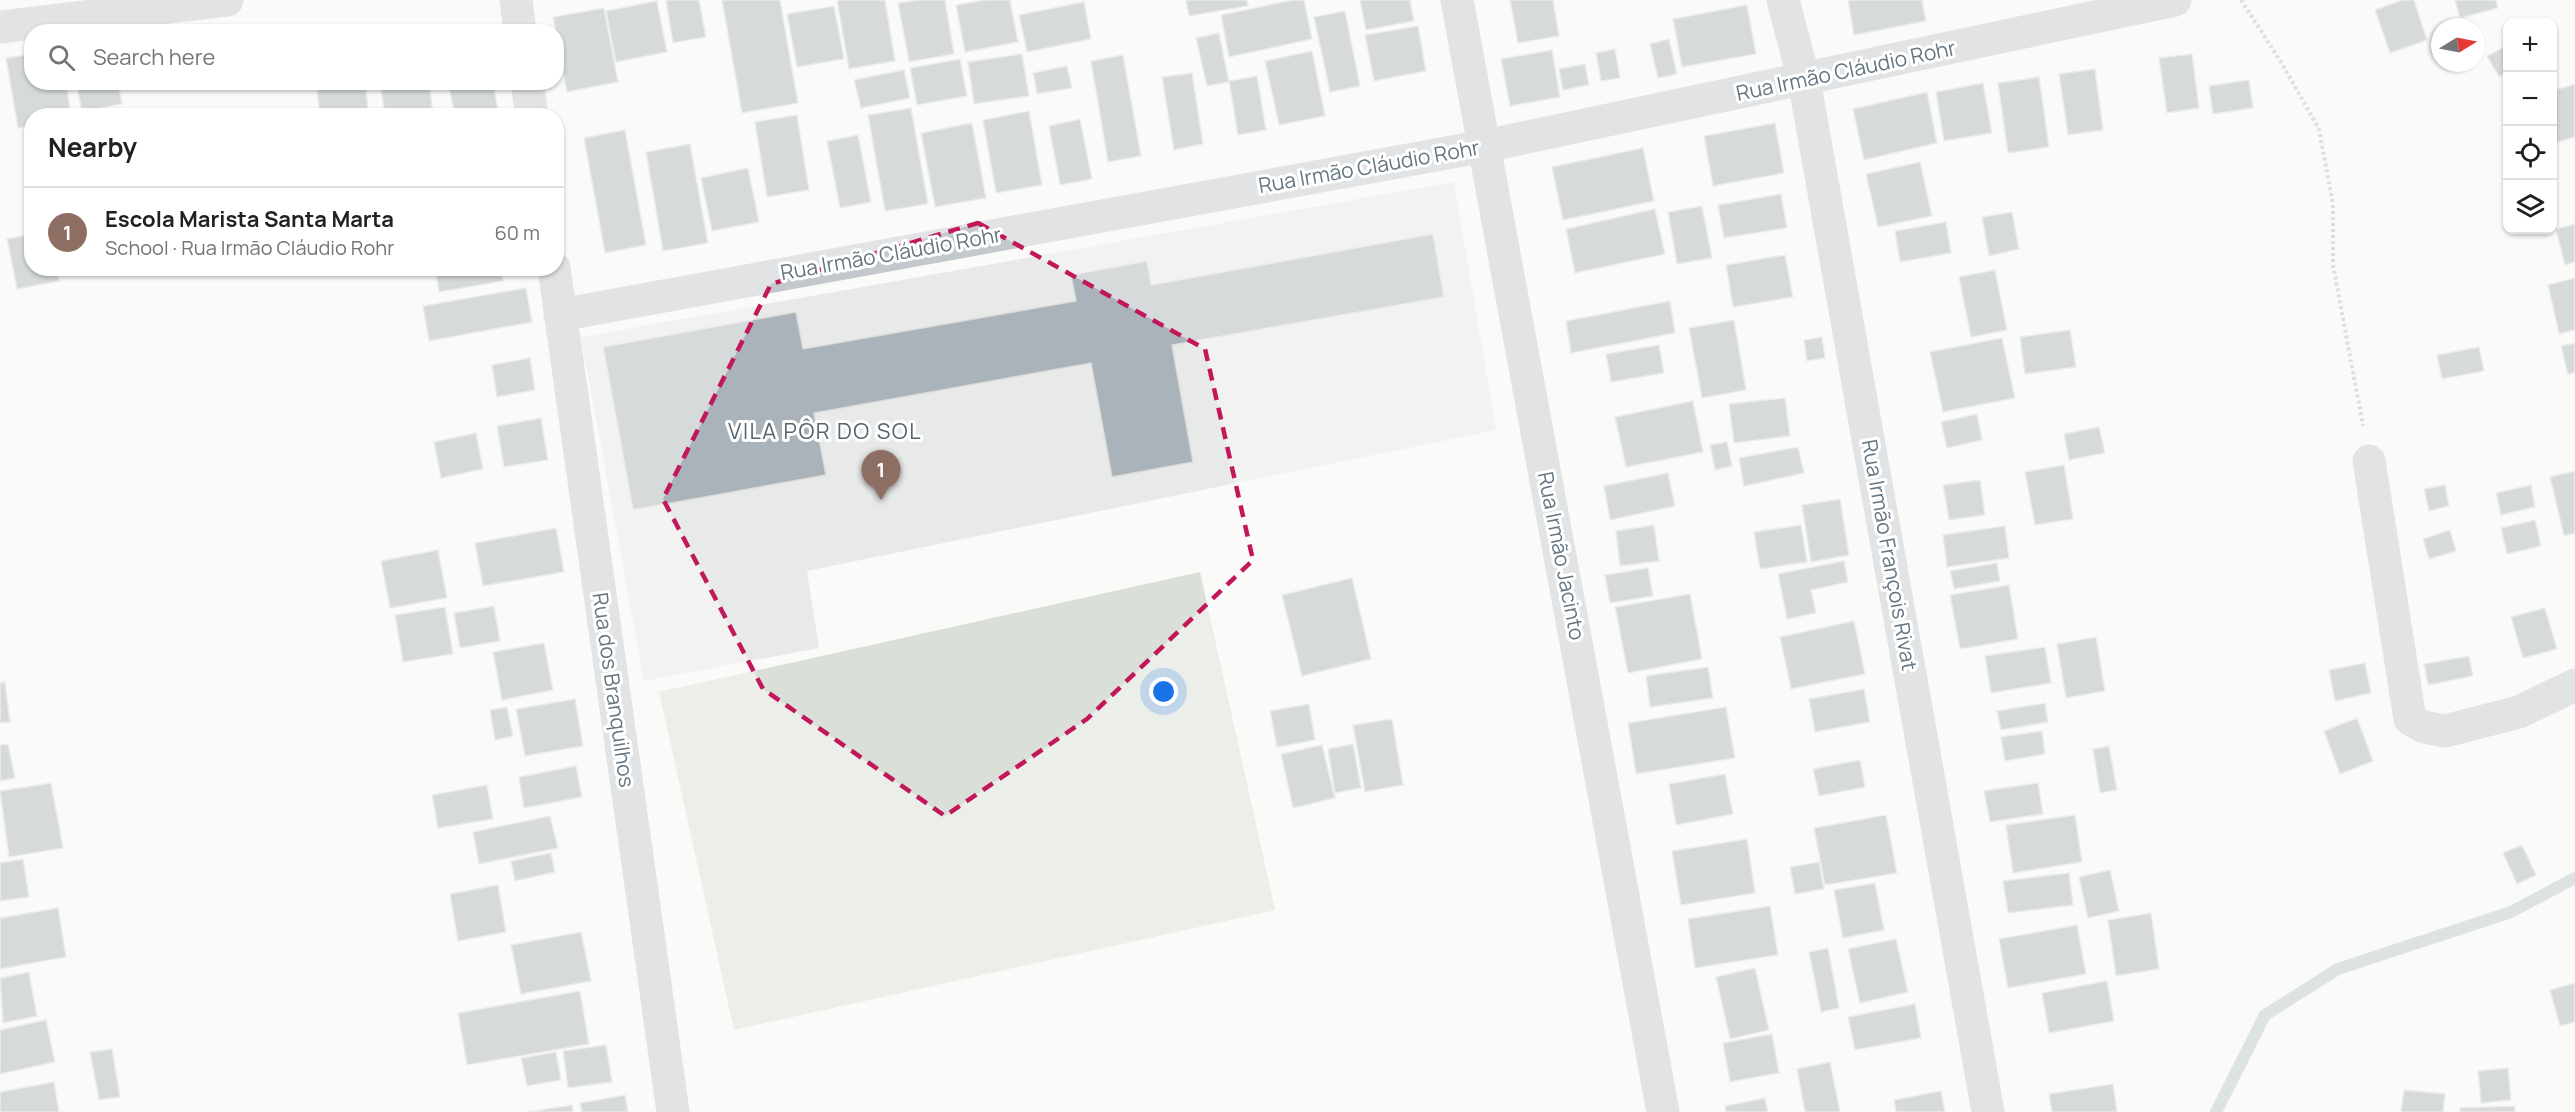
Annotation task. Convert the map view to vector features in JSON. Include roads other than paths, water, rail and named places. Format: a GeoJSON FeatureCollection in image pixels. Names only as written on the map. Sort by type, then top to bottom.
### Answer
{"type":"FeatureCollection","features":[{"type":"Feature","properties":{"kind":"street"},"geometry":{"type":"LineString","coordinates":[[25,24],[227,0]]}},
{"type":"Feature","properties":{"kind":"street"},"geometry":{"type":"LineString","coordinates":[[516,0],[519,24]]}},
{"type":"Feature","properties":{"kind":"street","name":"Rua Irmão Jacinto"},"geometry":{"type":"LineString","coordinates":[[1457,0],[1664,1112]]}},
{"type":"Feature","properties":{"kind":"street","name":"Rua Irmão François Rivat"},"geometry":{"type":"LineString","coordinates":[[1783,0],[1804,80],[1989,1112]]}},
{"type":"Feature","properties":{"kind":"street","name":"Rua Irmão Cláudio Rohr"},"geometry":{"type":"LineString","coordinates":[[560,315],[1485,146],[2175,0]]}},
{"type":"Feature","properties":{"kind":"street"},"geometry":{"type":"LineString","coordinates":[[0,27],[24,24]]}},
{"type":"Feature","properties":{"kind":"street"},"geometry":{"type":"LineString","coordinates":[[528,90],[531,108]]}},
{"type":"Feature","properties":{"kind":"street","name":"Rua dos Branquilhos"},"geometry":{"type":"LineString","coordinates":[[555,276],[673,1112]]}},
{"type":"Feature","properties":{"kind":"street"},"geometry":{"type":"LineString","coordinates":[[2369,461],[2410,719],[2424,727],[2445,731],[2519,712],[2575,685]]}},
{"type":"Feature","properties":{"kind":"waterway"},"geometry":{"type":"LineString","coordinates":[[2216,1112],[2265,1015],[2338,969],[2511,912],[2575,878]]}},
{"type":"Feature","properties":{"kind":"place","name":"Escola Marista Santa Marta"},"geometry":{"type":"Point","coordinates":[881,500]}},
{"type":"Feature","properties":{"kind":"district","name":"VILA PÔR DO SOL"},"geometry":{"type":"Point","coordinates":[825,431]}}]}
